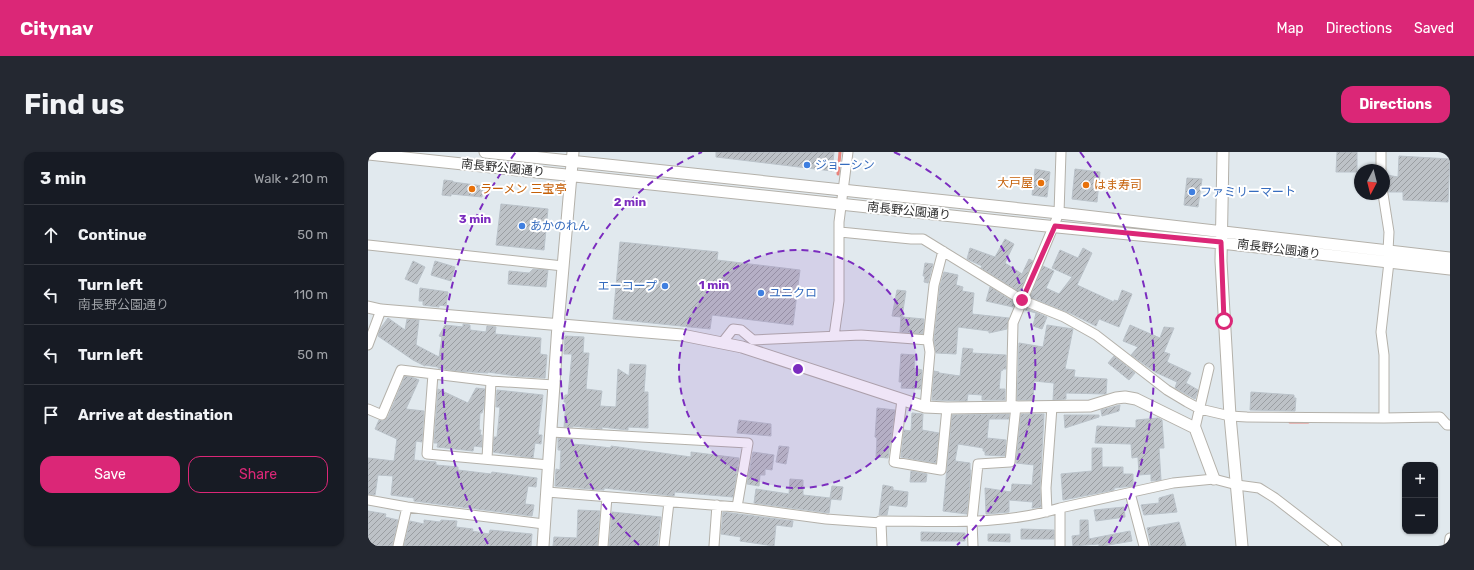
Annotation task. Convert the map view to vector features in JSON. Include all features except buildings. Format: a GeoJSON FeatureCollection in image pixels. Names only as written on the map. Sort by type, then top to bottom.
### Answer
{"type":"FeatureCollection","features":[{"type":"Feature","properties":{"kind":"street","name":"南長野公園通り"},"geometry":{"type":"LineString","coordinates":[[485,152],[573,156],[844,191],[1060,213],[1221,237],[1389,256],[1450,258]]}},
{"type":"Feature","properties":{"kind":"street"},"geometry":{"type":"LineString","coordinates":[[834,336],[839,301],[839,222],[848,152]]}},
{"type":"Feature","properties":{"kind":"street"},"geometry":{"type":"LineString","coordinates":[[972,546],[972,521],[978,464],[1010,462],[1014,406],[1013,323],[1060,213],[1062,152]]}},
{"type":"Feature","properties":{"kind":"street"},"geometry":{"type":"LineString","coordinates":[[1223,152],[1221,237],[1230,416],[1242,546]]}},
{"type":"Feature","properties":{"kind":"street"},"geometry":{"type":"LineString","coordinates":[[1381,152],[1381,164]]}},
{"type":"Feature","properties":{"kind":"street","name":"南長野公園通り"},"geometry":{"type":"LineString","coordinates":[[368,154],[1055,226],[1221,237]]}},
{"type":"Feature","properties":{"kind":"street"},"geometry":{"type":"LineString","coordinates":[[543,546],[558,325],[570,175],[573,156]]}},
{"type":"Feature","properties":{"kind":"street"},"geometry":{"type":"LineString","coordinates":[[1384,200],[1390,232],[1381,332],[1384,355],[1384,418]]}},
{"type":"Feature","properties":{"kind":"street"},"geometry":{"type":"LineString","coordinates":[[840,232],[912,239],[924,238],[1022,300],[1064,318],[1096,335],[1167,390],[1200,409],[1230,416],[1384,418],[1440,417],[1448,425]]}},
{"type":"Feature","properties":{"kind":"street"},"geometry":{"type":"LineString","coordinates":[[368,245],[563,266]]}},
{"type":"Feature","properties":{"kind":"street"},"geometry":{"type":"LineString","coordinates":[[925,407],[930,352],[928,340],[934,285],[943,251]]}},
{"type":"Feature","properties":{"kind":"street","name":"南長野公園通り"},"geometry":{"type":"LineString","coordinates":[[1389,256],[1450,269]]}},
{"type":"Feature","properties":{"kind":"street"},"geometry":{"type":"LineString","coordinates":[[368,307],[381,310],[682,335],[742,347],[925,407],[1090,406],[1116,398],[1125,397],[1136,399],[1195,428]]}},
{"type":"Feature","properties":{"kind":"street"},"geometry":{"type":"LineString","coordinates":[[368,344],[381,310]]}},
{"type":"Feature","properties":{"kind":"street"},"geometry":{"type":"LineString","coordinates":[[722,343],[733,330],[741,330],[753,340],[758,341],[861,335],[928,340]]}},
{"type":"Feature","properties":{"kind":"street"},"geometry":{"type":"LineString","coordinates":[[1210,368],[1195,428],[1214,479]]}},
{"type":"Feature","properties":{"kind":"street"},"geometry":{"type":"LineString","coordinates":[[368,409],[382,415],[401,370],[554,385]]}},
{"type":"Feature","properties":{"kind":"street"},"geometry":{"type":"LineString","coordinates":[[433,374],[427,454],[549,465]]}},
{"type":"Feature","properties":{"kind":"street"},"geometry":{"type":"LineString","coordinates":[[487,459],[491,380]]}},
{"type":"Feature","properties":{"kind":"street"},"geometry":{"type":"LineString","coordinates":[[902,400],[894,462],[941,470],[947,408]]}},
{"type":"Feature","properties":{"kind":"street"},"geometry":{"type":"LineString","coordinates":[[1047,512],[1046,488],[1052,407]]}},
{"type":"Feature","properties":{"kind":"street"},"geometry":{"type":"LineString","coordinates":[[551,432],[748,443],[737,507]]}},
{"type":"Feature","properties":{"kind":"street"},"geometry":{"type":"LineString","coordinates":[[547,492],[717,505],[826,519],[881,523],[880,521],[972,521],[1008,519],[1047,512],[1173,483],[1214,479],[1237,485],[1259,488],[1275,498],[1337,546]]}},
{"type":"Feature","properties":{"kind":"street"},"geometry":{"type":"LineString","coordinates":[[1130,493],[1144,546]]}},
{"type":"Feature","properties":{"kind":"street"},"geometry":{"type":"LineString","coordinates":[[603,546],[607,497]]}},
{"type":"Feature","properties":{"kind":"street"},"geometry":{"type":"LineString","coordinates":[[368,500],[407,507],[544,524]]}},
{"type":"Feature","properties":{"kind":"street"},"geometry":{"type":"LineString","coordinates":[[664,546],[669,502]]}},
{"type":"Feature","properties":{"kind":"street"},"geometry":{"type":"LineString","coordinates":[[714,546],[717,505]]}},
{"type":"Feature","properties":{"kind":"street"},"geometry":{"type":"LineString","coordinates":[[398,546],[407,507]]}},
{"type":"Feature","properties":{"kind":"street"},"geometry":{"type":"LineString","coordinates":[[1060,508],[1060,546]]}},
{"type":"Feature","properties":{"kind":"street"},"geometry":{"type":"LineString","coordinates":[[881,523],[882,546]]}},
{"type":"Feature","properties":{"kind":"street"},"geometry":{"type":"LineString","coordinates":[[1448,546],[1450,538]]}},
{"type":"Feature","properties":{"kind":"waterway"},"geometry":{"type":"LineString","coordinates":[[838,174],[840,152]]}},
{"type":"Feature","properties":{"kind":"waterway"},"geometry":{"type":"LineString","coordinates":[[1290,422],[1308,422]]}},
{"type":"Feature","properties":{"kind":"place","name":"ジョーシン"},"geometry":{"type":"Point","coordinates":[807,165]}},
{"type":"Feature","properties":{"kind":"place","name":"大戸屋"},"geometry":{"type":"Point","coordinates":[1041,183]}},
{"type":"Feature","properties":{"kind":"place","name":"はま寿司"},"geometry":{"type":"Point","coordinates":[1086,185]}},
{"type":"Feature","properties":{"kind":"place","name":"ラーメン 三宝亭"},"geometry":{"type":"Point","coordinates":[472,189]}},
{"type":"Feature","properties":{"kind":"place","name":"ファミリーマート"},"geometry":{"type":"Point","coordinates":[1192,192]}},
{"type":"Feature","properties":{"kind":"place","name":"あかのれん"},"geometry":{"type":"Point","coordinates":[522,226]}},
{"type":"Feature","properties":{"kind":"place","name":"エーコープ"},"geometry":{"type":"Point","coordinates":[665,286]}},
{"type":"Feature","properties":{"kind":"place","name":"ユニクロ"},"geometry":{"type":"Point","coordinates":[761,293]}},
{"type":"Feature","properties":{"kind":"route"},"geometry":{"type":"LineString","coordinates":[[1022,300],[1055,226],[1221,242],[1224,321]]}}]}
